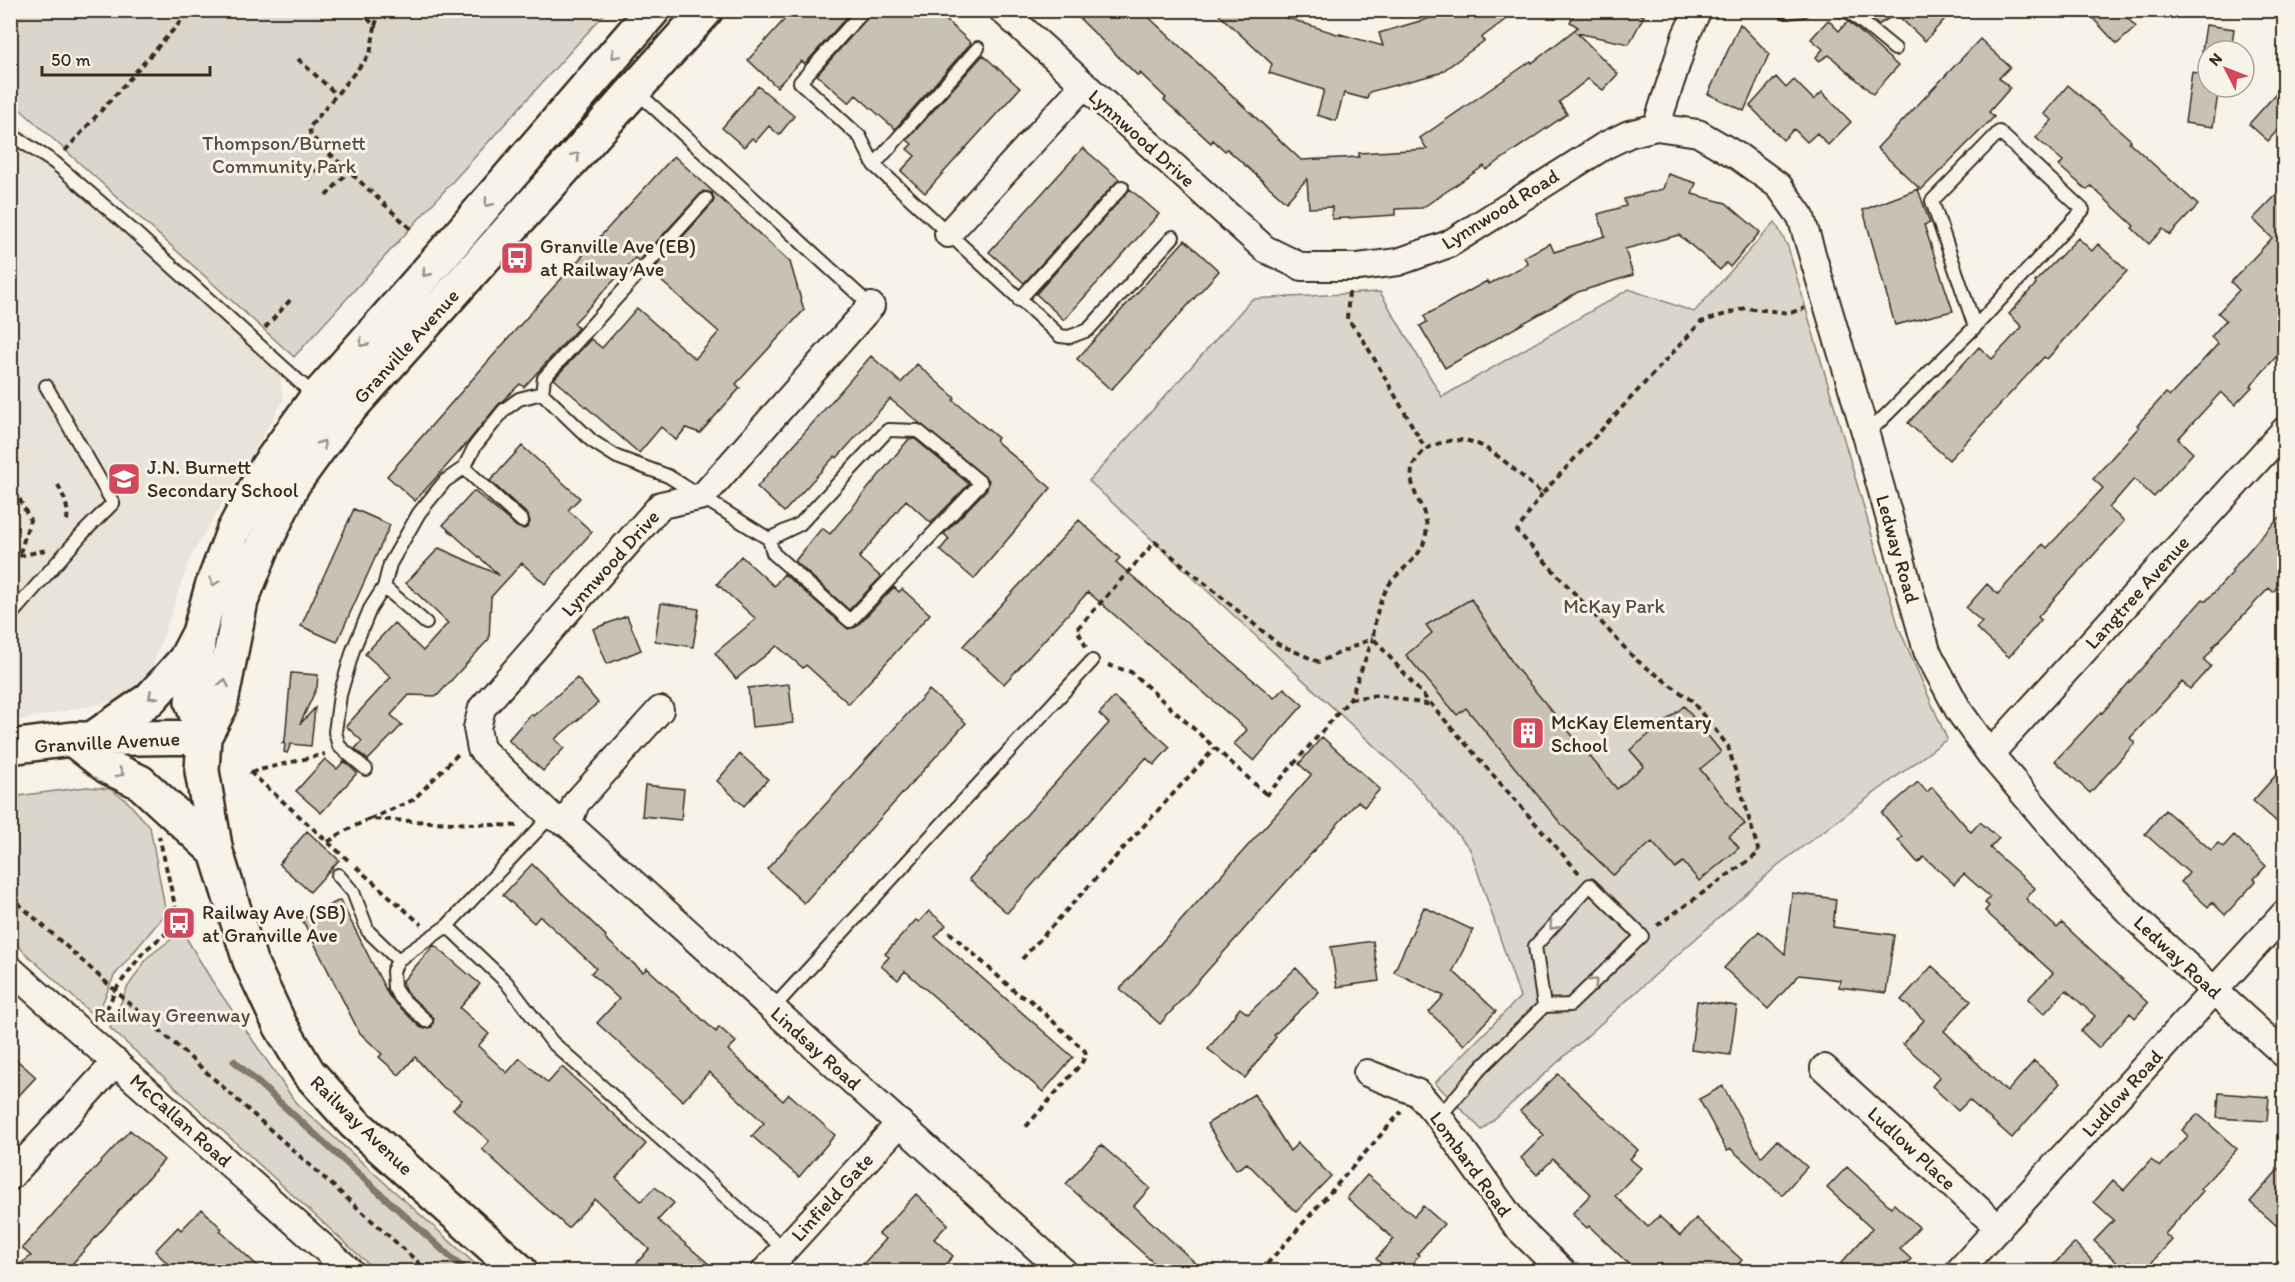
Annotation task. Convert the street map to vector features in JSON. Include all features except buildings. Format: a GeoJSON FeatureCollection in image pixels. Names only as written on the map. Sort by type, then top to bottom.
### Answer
{"type":"FeatureCollection","features":[{"type":"Feature","properties":{"kind":"main road","name":"Granville Avenue"},"geometry":{"type":"LineString","coordinates":[[204,737],[220,707],[241,601],[262,549],[329,408],[449,247],[653,10]]}},
{"type":"Feature","properties":{"kind":"main road","name":"Granville Avenue"},"geometry":{"type":"LineString","coordinates":[[204,737],[192,702],[199,633],[212,587],[233,532],[267,467],[329,408],[634,90],[706,10]]}},
{"type":"Feature","properties":{"kind":"main road"},"geometry":{"type":"LineString","coordinates":[[199,633],[185,660],[150,699],[82,739],[108,767],[140,782],[216,852]]}},
{"type":"Feature","properties":{"kind":"main road","name":"Granville Avenue"},"geometry":{"type":"LineString","coordinates":[[10,747],[82,739],[204,737]]}},
{"type":"Feature","properties":{"kind":"main road","name":"Railway Avenue"},"geometry":{"type":"LineString","coordinates":[[204,737],[202,771],[216,852],[250,961],[280,1025],[308,1072],[354,1123],[520,1272]]}},
{"type":"Feature","properties":{"kind":"street"},"geometry":{"type":"LineString","coordinates":[[1002,10],[1083,86]]}},
{"type":"Feature","properties":{"kind":"street"},"geometry":{"type":"LineString","coordinates":[[1656,127],[1686,34],[1698,10]]}},
{"type":"Feature","properties":{"kind":"street","name":"Lynnwood Drive"},"geometry":{"type":"LineString","coordinates":[[948,234],[1083,86],[1265,249],[1302,267]]}},
{"type":"Feature","properties":{"kind":"street","name":"Lynnwood Road"},"geometry":{"type":"LineString","coordinates":[[1302,267],[1358,267],[1398,262],[1449,244],[1604,146],[1629,134],[1656,127]]}},
{"type":"Feature","properties":{"kind":"street","name":"Ledway Road"},"geometry":{"type":"LineString","coordinates":[[1656,127],[1698,134],[1739,157],[1779,186],[1801,217],[1927,651],[1959,711],[1990,754],[2092,875],[2137,920],[2284,1054]]}},
{"type":"Feature","properties":{"kind":"street"},"geometry":{"type":"LineString","coordinates":[[703,496],[871,306]]}},
{"type":"Feature","properties":{"kind":"street","name":"Langtree Avenue"},"geometry":{"type":"LineString","coordinates":[[1990,754],[2284,431]]}},
{"type":"Feature","properties":{"kind":"street","name":"Lynnwood Drive"},"geometry":{"type":"LineString","coordinates":[[480,718],[661,505],[703,496]]}},
{"type":"Feature","properties":{"kind":"street"},"geometry":{"type":"LineString","coordinates":[[559,820],[660,710]]}},
{"type":"Feature","properties":{"kind":"street","name":"Lindsay Road"},"geometry":{"type":"LineString","coordinates":[[480,718],[481,749],[1065,1272]]}},
{"type":"Feature","properties":{"kind":"street","name":"Ludlow Road"},"geometry":{"type":"LineString","coordinates":[[1958,1272],[2284,914]]}},
{"type":"Feature","properties":{"kind":"street","name":"McCallan Road"},"geometry":{"type":"LineString","coordinates":[[10,969],[351,1272]]}},
{"type":"Feature","properties":{"kind":"street"},"geometry":{"type":"LineString","coordinates":[[10,1177],[116,1062]]}},
{"type":"Feature","properties":{"kind":"street","name":"Ludlow Place"},"geometry":{"type":"LineString","coordinates":[[1824,1068],[1999,1228]]}},
{"type":"Feature","properties":{"kind":"street","name":"Lombard Road"},"geometry":{"type":"LineString","coordinates":[[1367,1073],[1418,1093],[1439,1117],[1518,1228],[1563,1272]]}},
{"type":"Feature","properties":{"kind":"street","name":"Linfield Gate"},"geometry":{"type":"LineString","coordinates":[[764,1272],[900,1123]]}},
{"type":"Feature","properties":{"kind":"lane"},"geometry":{"type":"LineString","coordinates":[[864,10],[800,82],[860,137],[874,165],[1060,336],[1069,337],[1088,330],[1173,237]]}},
{"type":"Feature","properties":{"kind":"lane"},"geometry":{"type":"LineString","coordinates":[[1783,10],[1787,12],[1803,10]]}},
{"type":"Feature","properties":{"kind":"lane"},"geometry":{"type":"LineString","coordinates":[[1840,10],[1851,13],[1895,49]]}},
{"type":"Feature","properties":{"kind":"lane"},"geometry":{"type":"LineString","coordinates":[[874,165],[978,48]]}},
{"type":"Feature","properties":{"kind":"lane"},"geometry":{"type":"LineString","coordinates":[[634,90],[871,306]]}},
{"type":"Feature","properties":{"kind":"lane"},"geometry":{"type":"LineString","coordinates":[[1866,435],[1975,327],[2083,210],[1999,132],[1932,201],[1975,327]]}},
{"type":"Feature","properties":{"kind":"lane"},"geometry":{"type":"LineString","coordinates":[[10,134],[55,163],[329,408]]}},
{"type":"Feature","properties":{"kind":"lane"},"geometry":{"type":"LineString","coordinates":[[1019,300],[1122,187]]}},
{"type":"Feature","properties":{"kind":"lane"},"geometry":{"type":"LineString","coordinates":[[542,393],[544,378],[706,199]]}},
{"type":"Feature","properties":{"kind":"lane"},"geometry":{"type":"LineString","coordinates":[[10,616],[113,502],[46,386]]}},
{"type":"Feature","properties":{"kind":"lane"},"geometry":{"type":"LineString","coordinates":[[366,769],[339,746],[335,732],[340,695],[353,650],[370,609],[384,587],[390,564],[419,513],[445,481],[464,468],[475,446],[504,410],[519,399],[542,393]]}},
{"type":"Feature","properties":{"kind":"lane"},"geometry":{"type":"LineString","coordinates":[[542,393],[592,441],[616,457],[668,476],[769,539],[773,553],[850,621],[981,483],[918,431],[888,430],[800,524],[769,539]]}},
{"type":"Feature","properties":{"kind":"lane"},"geometry":{"type":"LineString","coordinates":[[464,468],[522,521]]}},
{"type":"Feature","properties":{"kind":"lane"},"geometry":{"type":"LineString","coordinates":[[384,587],[426,623]]}},
{"type":"Feature","properties":{"kind":"lane"},"geometry":{"type":"LineString","coordinates":[[772,1009],[1092,661]]}},
{"type":"Feature","properties":{"kind":"lane"},"geometry":{"type":"LineString","coordinates":[[426,1021],[400,997],[394,988],[392,979],[398,960],[447,926],[559,820]]}},
{"type":"Feature","properties":{"kind":"lane"},"geometry":{"type":"LineString","coordinates":[[338,875],[353,892],[368,931],[398,960]]}},
{"type":"Feature","properties":{"kind":"lane"},"geometry":{"type":"LineString","coordinates":[[1439,1117],[1480,1068],[1544,1006],[1570,1005],[1642,936],[1590,885],[1535,946],[1544,1006]]}},
{"type":"Feature","properties":{"kind":"lane"},"geometry":{"type":"LineString","coordinates":[[447,926],[506,981],[552,1042],[784,1250]]}},
{"type":"Feature","properties":{"kind":"path"},"geometry":{"type":"LineString","coordinates":[[55,163],[191,10]]}},
{"type":"Feature","properties":{"kind":"path"},"geometry":{"type":"LineString","coordinates":[[361,10],[375,27]]}},
{"type":"Feature","properties":{"kind":"path"},"geometry":{"type":"LineString","coordinates":[[380,10],[370,54],[309,128],[310,136],[412,231]]}},
{"type":"Feature","properties":{"kind":"path"},"geometry":{"type":"LineString","coordinates":[[298,59],[336,94]]}},
{"type":"Feature","properties":{"kind":"path"},"geometry":{"type":"LineString","coordinates":[[308,180],[330,156]]}},
{"type":"Feature","properties":{"kind":"path"},"geometry":{"type":"LineString","coordinates":[[326,196],[348,172]]}},
{"type":"Feature","properties":{"kind":"path"},"geometry":{"type":"LineString","coordinates":[[517,258],[525,266]]}},
{"type":"Feature","properties":{"kind":"path"},"geometry":{"type":"LineString","coordinates":[[1349,292],[1347,319],[1360,334],[1425,448]]}},
{"type":"Feature","properties":{"kind":"path"},"geometry":{"type":"LineString","coordinates":[[254,340],[293,297]]}},
{"type":"Feature","properties":{"kind":"path"},"geometry":{"type":"LineString","coordinates":[[1642,936],[1759,853],[1728,746],[1691,700],[1635,659],[1517,531],[1542,494],[1701,322],[1745,308],[1790,313],[1826,302]]}},
{"type":"Feature","properties":{"kind":"path"},"geometry":{"type":"LineString","coordinates":[[1373,638],[1319,662],[1278,644],[1155,542],[1077,629],[1092,661],[1131,672],[1266,796],[1350,699],[1373,638],[1374,621],[1381,600],[1392,581],[1410,564],[1425,540],[1427,518],[1412,489],[1412,467],[1425,448],[1447,440],[1472,442],[1501,458],[1542,494]]}},
{"type":"Feature","properties":{"kind":"path"},"geometry":{"type":"LineString","coordinates":[[10,480],[30,520],[19,556]]}},
{"type":"Feature","properties":{"kind":"path"},"geometry":{"type":"LineString","coordinates":[[10,561],[19,556],[51,548],[64,533],[68,515],[66,501],[58,485]]}},
{"type":"Feature","properties":{"kind":"path"},"geometry":{"type":"LineString","coordinates":[[51,548],[61,557]]}},
{"type":"Feature","properties":{"kind":"path"},"geometry":{"type":"LineString","coordinates":[[1373,638],[1590,885]]}},
{"type":"Feature","properties":{"kind":"path"},"geometry":{"type":"LineString","coordinates":[[1350,699],[1378,694],[1431,705]]}},
{"type":"Feature","properties":{"kind":"path"},"geometry":{"type":"LineString","coordinates":[[328,842],[369,819],[413,800],[456,759],[480,718]]}},
{"type":"Feature","properties":{"kind":"path"},"geometry":{"type":"LineString","coordinates":[[339,746],[320,756],[250,772],[424,927],[447,926]]}},
{"type":"Feature","properties":{"kind":"path"},"geometry":{"type":"LineString","coordinates":[[1022,959],[1215,748]]}},
{"type":"Feature","properties":{"kind":"path"},"geometry":{"type":"LineString","coordinates":[[369,819],[522,826]]}},
{"type":"Feature","properties":{"kind":"path"},"geometry":{"type":"LineString","coordinates":[[99,1026],[116,989],[144,951],[179,923],[159,834]]}},
{"type":"Feature","properties":{"kind":"path"},"geometry":{"type":"LineString","coordinates":[[10,896],[429,1272]]}},
{"type":"Feature","properties":{"kind":"path"},"geometry":{"type":"LineString","coordinates":[[949,932],[1019,995],[1030,1000],[1085,1051],[1086,1055],[1081,1064],[1024,1128]]}},
{"type":"Feature","properties":{"kind":"path"},"geometry":{"type":"LineString","coordinates":[[1260,1272],[1418,1093]]}},
{"type":"Feature","properties":{"kind":"shaded area","name":"J.N. Burnett Secondary School"},"geometry":{"type":"Polygon","coordinates":[[[10,117],[276,357],[284,400],[190,558],[143,695],[11,722],[10,117]]]}},
{"type":"Feature","properties":{"kind":"green space","name":"Thompson/Burnett Community Park"},"geometry":{"type":"Polygon","coordinates":[[[10,11],[607,11],[294,357],[11,101],[10,11]]]}},
{"type":"Feature","properties":{"kind":"green space","name":"McKay Park"},"geometry":{"type":"Polygon","coordinates":[[[1775,222],[1788,247],[1899,628],[1947,739],[1778,865],[1482,1130],[1435,1083],[1520,997],[1470,849],[1413,782],[1089,481],[1252,299],[1380,292],[1442,397],[1629,289],[1694,312],[1775,222]]]}},
{"type":"Feature","properties":{"kind":"green space"},"geometry":{"type":"Polygon","coordinates":[[[86,787],[110,789],[126,800],[150,827],[166,913],[114,976],[96,1018],[10,939],[11,797],[86,787]]]}},
{"type":"Feature","properties":{"kind":"green space","name":"Railway Greenway"},"geometry":{"type":"Polygon","coordinates":[[[182,931],[212,981],[296,1103],[483,1271],[376,1271],[110,1028],[127,988],[148,957],[182,931]]]}},
{"type":"Feature","properties":{"kind":"waterway"},"geometry":{"type":"LineString","coordinates":[[234,1061],[467,1272]]}},
{"type":"Feature","properties":{"kind":"place","name":"Granville Ave (EB) at Railway Ave"},"geometry":{"type":"Point","coordinates":[517,258]}},
{"type":"Feature","properties":{"kind":"place","name":"J.N. Burnett Secondary School"},"geometry":{"type":"Point","coordinates":[124,479]}},
{"type":"Feature","properties":{"kind":"place","name":"McKay Elementary School"},"geometry":{"type":"Point","coordinates":[1528,733]}},
{"type":"Feature","properties":{"kind":"place","name":"Railway Ave (SB) at Granville Ave"},"geometry":{"type":"Point","coordinates":[179,923]}}]}
